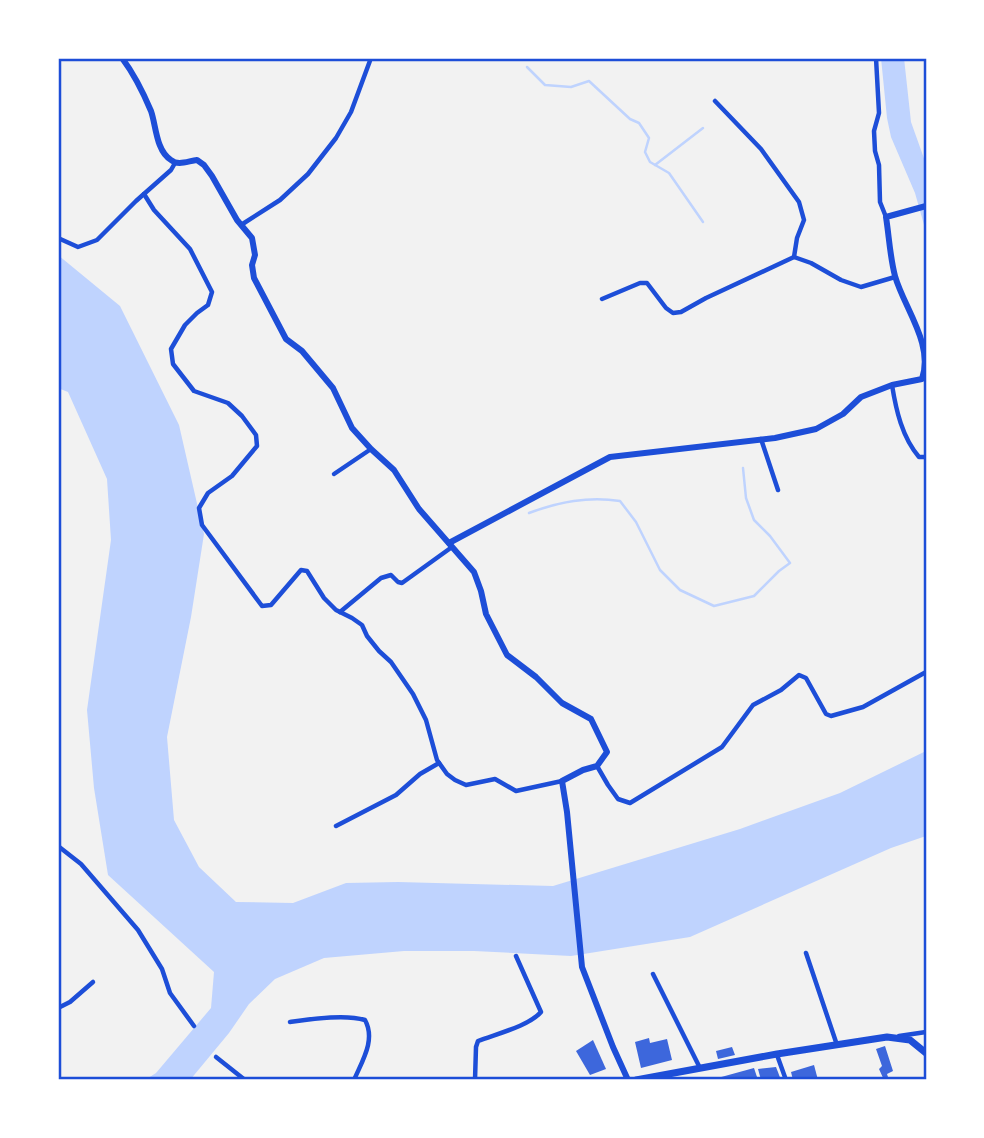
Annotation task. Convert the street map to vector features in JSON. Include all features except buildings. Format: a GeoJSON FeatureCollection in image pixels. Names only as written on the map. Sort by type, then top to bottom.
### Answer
{"type":"FeatureCollection","features":[{"type":"Feature","properties":{"kind":"main road"},"geometry":{"type":"LineString","coordinates":[[122,58],[134,75],[151,112],[164,154],[178,164],[197,160],[204,165],[252,238],[255,255],[252,265],[254,278],[286,339],[302,351],[333,388],[352,428],[394,470],[419,509],[474,572],[485,614],[507,655],[536,677],[562,703],[591,719],[607,752],[597,766],[562,781],[582,967],[628,1080]]}},
{"type":"Feature","properties":{"kind":"main road"},"geometry":{"type":"LineString","coordinates":[[450,545],[610,457],[761,439],[816,429],[843,414],[861,397],[892,385],[922,379],[925,370],[920,337],[895,276],[886,217],[926,206]]}},
{"type":"Feature","properties":{"kind":"main road"},"geometry":{"type":"LineString","coordinates":[[636,1080],[887,1037],[910,1040],[926,1053]]}},
{"type":"Feature","properties":{"kind":"street"},"geometry":{"type":"LineString","coordinates":[[241,225],[280,200],[308,174],[336,138],[351,112],[371,58]]}},
{"type":"Feature","properties":{"kind":"street"},"geometry":{"type":"LineString","coordinates":[[876,58],[879,113],[874,131],[875,151],[879,165],[880,202],[886,217]]}},
{"type":"Feature","properties":{"kind":"street"},"geometry":{"type":"LineString","coordinates":[[715,101],[761,149],[799,202],[804,220],[794,257]]}},
{"type":"Feature","properties":{"kind":"street"},"geometry":{"type":"LineString","coordinates":[[58,238],[78,247],[97,240],[171,170],[175,163]]}},
{"type":"Feature","properties":{"kind":"street"},"geometry":{"type":"LineString","coordinates":[[144,194],[154,210],[190,249],[212,292],[208,305],[185,325],[171,349],[173,364],[194,391],[228,403],[256,435],[257,446],[232,476],[208,493],[199,508],[202,525],[262,606],[271,605],[301,570],[307,571],[324,598],[336,610],[362,625],[367,636],[391,662],[413,694],[426,720],[439,763],[455,780],[466,785],[495,779],[516,791],[562,781]]}},
{"type":"Feature","properties":{"kind":"street"},"geometry":{"type":"LineString","coordinates":[[602,299],[640,283],[647,283],[666,307],[673,313],[681,313],[706,298],[794,257],[861,287],[895,276]]}},
{"type":"Feature","properties":{"kind":"street"},"geometry":{"type":"LineString","coordinates":[[892,385],[910,447],[919,457],[926,457]]}},
{"type":"Feature","properties":{"kind":"street"},"geometry":{"type":"LineString","coordinates":[[761,439],[778,490]]}},
{"type":"Feature","properties":{"kind":"street"},"geometry":{"type":"LineString","coordinates":[[334,474],[371,449]]}},
{"type":"Feature","properties":{"kind":"street"},"geometry":{"type":"LineString","coordinates":[[340,612],[381,578],[391,575],[402,583],[450,545]]}},
{"type":"Feature","properties":{"kind":"street"},"geometry":{"type":"LineString","coordinates":[[597,766],[618,799],[630,803],[722,747],[753,705],[781,690],[799,675],[806,678],[826,714],[831,716],[863,708],[926,672]]}},
{"type":"Feature","properties":{"kind":"street"},"geometry":{"type":"LineString","coordinates":[[336,826],[396,794],[420,774],[439,763]]}},
{"type":"Feature","properties":{"kind":"street"},"geometry":{"type":"LineString","coordinates":[[58,846],[82,864],[138,930],[162,969],[170,993],[194,1026]]}},
{"type":"Feature","properties":{"kind":"street"},"geometry":{"type":"LineString","coordinates":[[806,953],[836,1045]]}},
{"type":"Feature","properties":{"kind":"street"},"geometry":{"type":"LineString","coordinates":[[475,1080],[478,1041],[526,1023],[541,1012],[516,956]]}},
{"type":"Feature","properties":{"kind":"street"},"geometry":{"type":"LineString","coordinates":[[653,974],[700,1068]]}},
{"type":"Feature","properties":{"kind":"street"},"geometry":{"type":"LineString","coordinates":[[58,1008],[70,1002],[93,982]]}},
{"type":"Feature","properties":{"kind":"street"},"geometry":{"type":"LineString","coordinates":[[290,1023],[334,1018],[365,1020],[370,1041],[354,1080]]}},
{"type":"Feature","properties":{"kind":"street"},"geometry":{"type":"LineString","coordinates":[[887,1037],[926,1032]]}},
{"type":"Feature","properties":{"kind":"street"},"geometry":{"type":"LineString","coordinates":[[777,1054],[786,1080]]}},
{"type":"Feature","properties":{"kind":"street"},"geometry":{"type":"LineString","coordinates":[[216,1057],[245,1080]]}},
{"type":"Feature","properties":{"kind":"water"},"geometry":{"type":"Polygon","coordinates":[[[881,58],[904,58],[911,122],[926,164],[926,232],[915,193],[891,137],[881,58]]]}},
{"type":"Feature","properties":{"kind":"water"},"geometry":{"type":"Polygon","coordinates":[[[58,255],[120,306],[179,425],[204,534],[167,737],[174,820],[199,867],[236,902],[293,903],[346,883],[553,886],[740,829],[840,793],[926,751],[926,836],[891,848],[690,937],[571,956],[404,951],[324,958],[275,979],[249,1004],[190,1080],[145,1080],[156,1073],[211,1008],[214,972],[108,875],[94,788],[87,710],[111,540],[107,479],[68,392],[58,388],[58,255]]]}},
{"type":"Feature","properties":{"kind":"waterway"},"geometry":{"type":"LineString","coordinates":[[527,67],[545,85],[571,87],[589,81],[630,119],[639,123],[649,138],[645,152],[650,162],[669,173],[703,222]]}},
{"type":"Feature","properties":{"kind":"waterway"},"geometry":{"type":"LineString","coordinates":[[655,165],[703,128]]}},
{"type":"Feature","properties":{"kind":"waterway"},"geometry":{"type":"LineString","coordinates":[[529,513],[574,501],[620,501],[636,522],[660,570],[680,590],[714,606],[754,596],[790,563],[754,520],[746,498],[743,468]]}}]}
